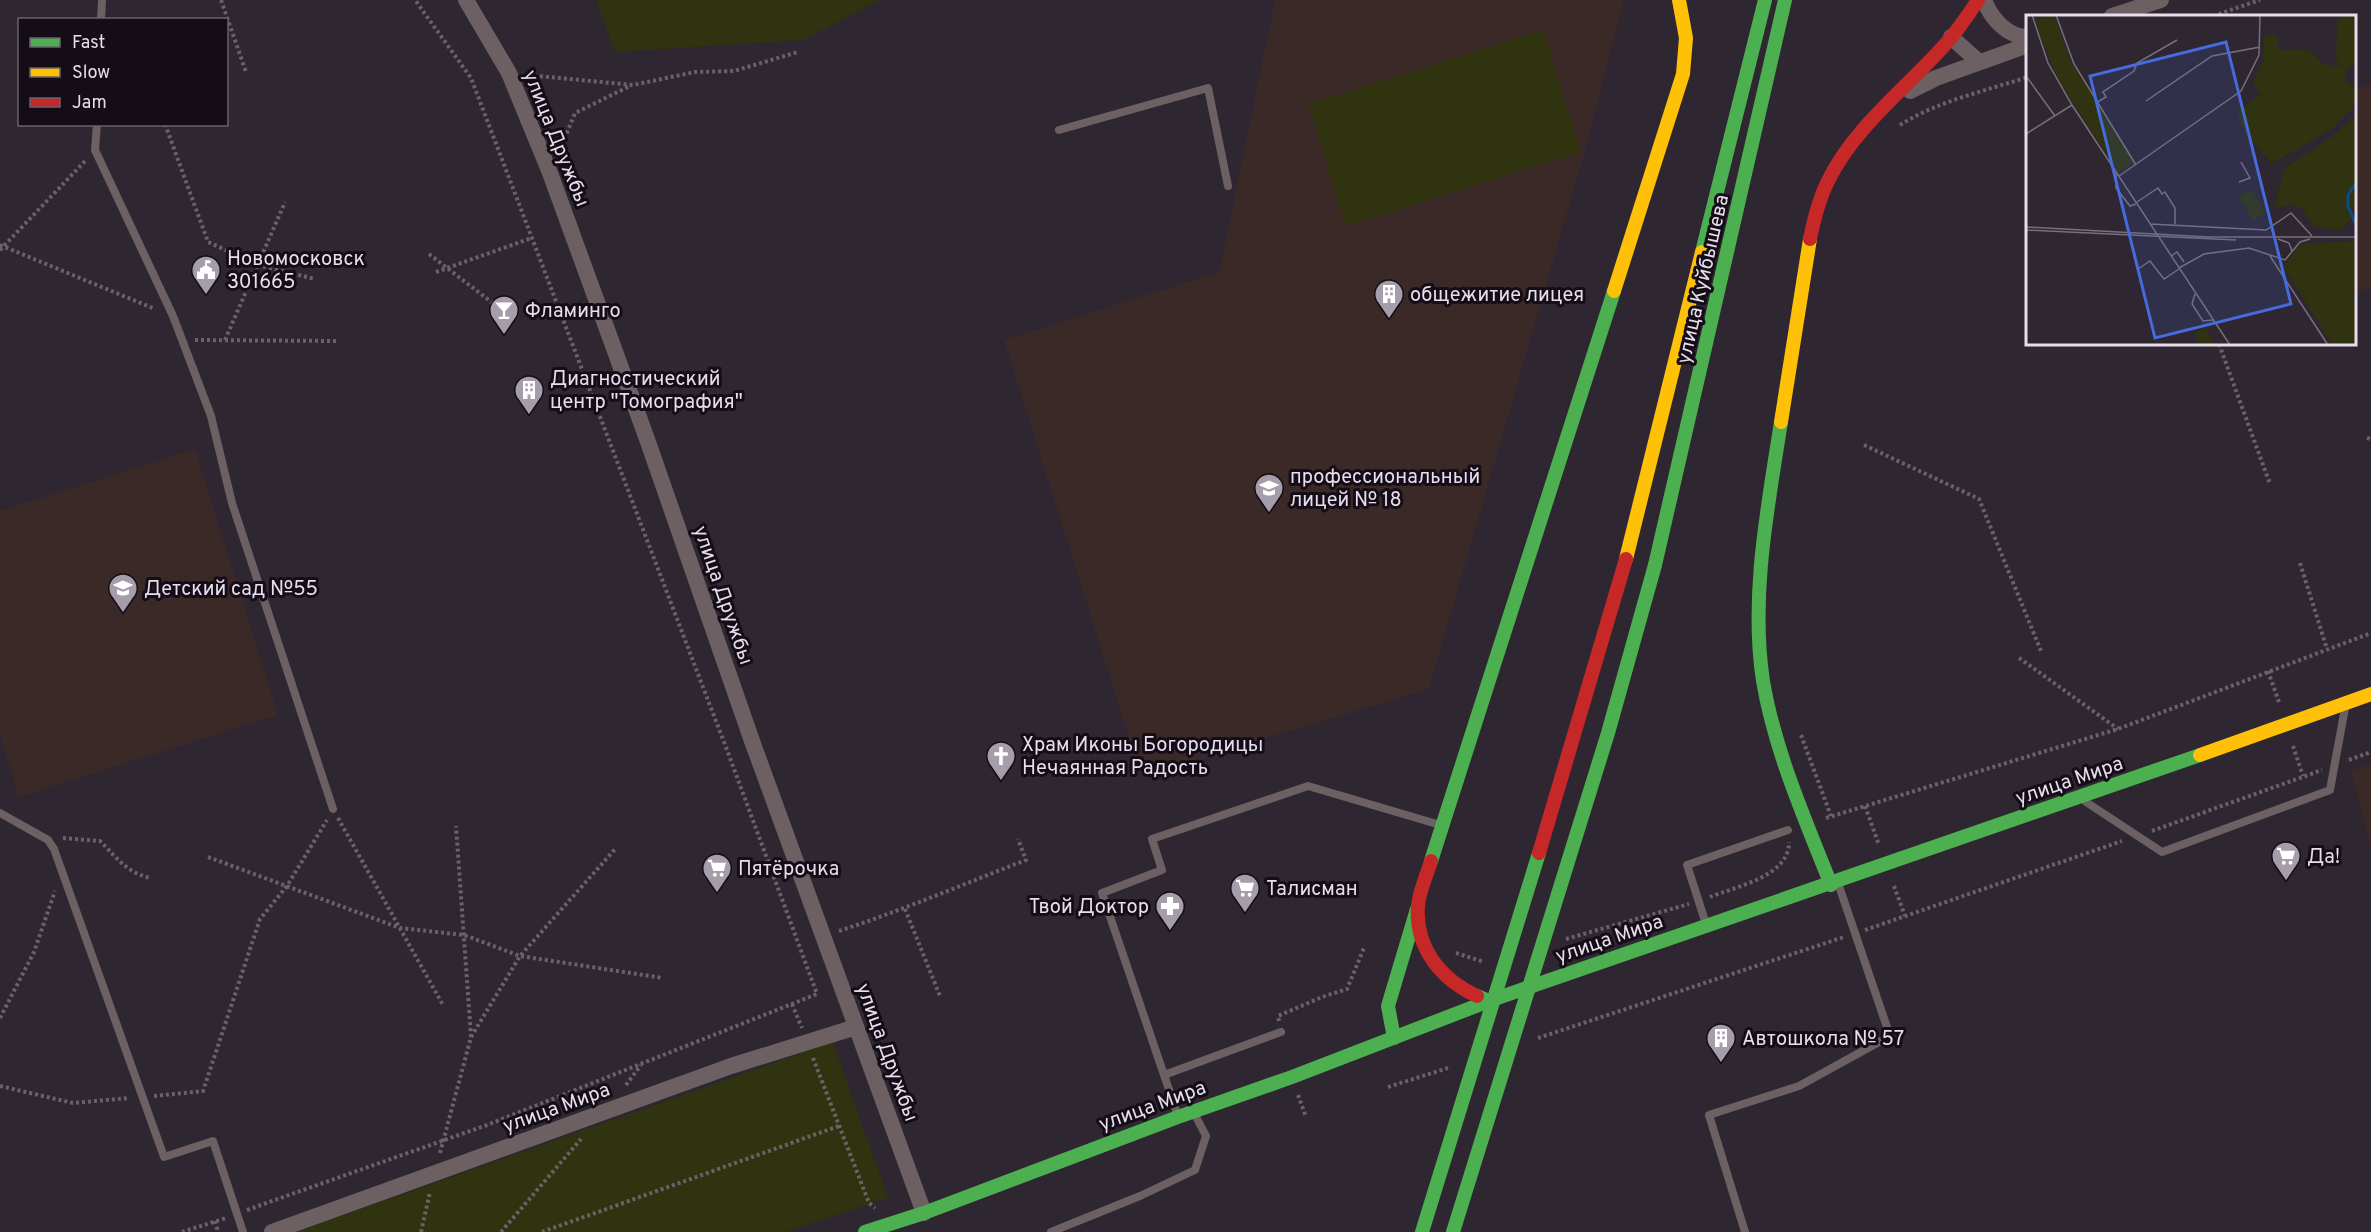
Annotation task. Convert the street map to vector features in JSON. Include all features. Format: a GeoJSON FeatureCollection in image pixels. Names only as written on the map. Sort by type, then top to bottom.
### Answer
{"type":"FeatureCollection","features":[{"type":"Feature","properties":{"kind":"main road"},"geometry":{"type":"LineString","coordinates":[[1394,1038],[1388,1006],[1418,904],[1676,99],[1687,58],[1687,25],[1679,0]]}},
{"type":"Feature","properties":{"kind":"main road","name":"улица Куйбышева"},"geometry":{"type":"LineString","coordinates":[[1422,1232],[1569,756],[1626,559],[1765,0]]}},
{"type":"Feature","properties":{"kind":"main road","name":"улица Куйбышева"},"geometry":{"type":"LineString","coordinates":[[1453,1232],[1608,733],[1655,566],[1785,0]]}},
{"type":"Feature","properties":{"kind":"main road"},"geometry":{"type":"LineString","coordinates":[[1835,884],[1807,823],[1779,746],[1765,694],[1760,640],[1759,578],[1777,446],[1810,240],[1828,182],[1842,156],[1857,135],[1887,102],[1951,37],[1978,0]]}},
{"type":"Feature","properties":{"kind":"main road","name":"улица Мира"},"geometry":{"type":"LineString","coordinates":[[865,1232],[898,1225],[924,1213],[1178,1117],[1292,1077],[1489,1001],[1835,884],[2371,694]]}},
{"type":"Feature","properties":{"kind":"main road"},"geometry":{"type":"LineString","coordinates":[[1418,904],[1421,936],[1433,963],[1449,979],[1474,995],[1489,1001]]}},
{"type":"Feature","properties":{"kind":"street","name":"улица Дружбы"},"geometry":{"type":"LineString","coordinates":[[466,0],[509,73],[550,172],[647,439],[752,741],[924,1213]]}},
{"type":"Feature","properties":{"kind":"street"},"geometry":{"type":"LineString","coordinates":[[1984,0],[1993,18],[2006,29],[2026,36]]}},
{"type":"Feature","properties":{"kind":"street"},"geometry":{"type":"LineString","coordinates":[[2115,15],[2161,0]]}},
{"type":"Feature","properties":{"kind":"street"},"geometry":{"type":"LineString","coordinates":[[1951,37],[1979,62]]}},
{"type":"Feature","properties":{"kind":"street"},"geometry":{"type":"LineString","coordinates":[[1887,102],[1936,78],[2026,46]]}},
{"type":"Feature","properties":{"kind":"street","name":"улица Мира"},"geometry":{"type":"LineString","coordinates":[[272,1232],[731,1066],[856,1027]]}},
{"type":"Feature","properties":{"kind":"lane"},"geometry":{"type":"LineString","coordinates":[[101,18],[102,0]]}},
{"type":"Feature","properties":{"kind":"lane"},"geometry":{"type":"LineString","coordinates":[[1059,130],[1208,88],[1228,186]]}},
{"type":"Feature","properties":{"kind":"lane"},"geometry":{"type":"LineString","coordinates":[[97,126],[95,150],[173,316],[211,416],[232,503],[333,809]]}},
{"type":"Feature","properties":{"kind":"lane"},"geometry":{"type":"LineString","coordinates":[[2081,798],[2162,852],[2330,790],[2346,704]]}},
{"type":"Feature","properties":{"kind":"lane"},"geometry":{"type":"LineString","coordinates":[[1178,1117],[1102,893],[1162,870],[1152,839],[1308,786],[1442,825]]}},
{"type":"Feature","properties":{"kind":"lane"},"geometry":{"type":"LineString","coordinates":[[0,813],[48,840],[54,849],[164,1157],[213,1141],[243,1232]]}},
{"type":"Feature","properties":{"kind":"lane"},"geometry":{"type":"LineString","coordinates":[[1707,927],[1687,865],[1788,830]]}},
{"type":"Feature","properties":{"kind":"lane"},"geometry":{"type":"LineString","coordinates":[[1745,1232],[1708,1115],[1799,1086],[1890,1036],[1855,933],[1835,884]]}},
{"type":"Feature","properties":{"kind":"lane"},"geometry":{"type":"LineString","coordinates":[[1164,1075],[1281,1032]]}},
{"type":"Feature","properties":{"kind":"lane"},"geometry":{"type":"LineString","coordinates":[[1051,1232],[1140,1196],[1195,1170],[1206,1136],[1193,1112]]}},
{"type":"Feature","properties":{"kind":"path"},"geometry":{"type":"LineString","coordinates":[[221,0],[227,18]]}},
{"type":"Feature","properties":{"kind":"path"},"geometry":{"type":"LineString","coordinates":[[182,1232],[443,1140],[817,994],[727,750],[471,78],[415,0]]}},
{"type":"Feature","properties":{"kind":"path"},"geometry":{"type":"LineString","coordinates":[[2215,15],[2260,0]]}},
{"type":"Feature","properties":{"kind":"path"},"geometry":{"type":"LineString","coordinates":[[228,20],[246,72]]}},
{"type":"Feature","properties":{"kind":"path"},"geometry":{"type":"LineString","coordinates":[[550,172],[575,113],[633,85],[695,72],[734,71],[798,52]]}},
{"type":"Feature","properties":{"kind":"path"},"geometry":{"type":"LineString","coordinates":[[509,73],[633,85]]}},
{"type":"Feature","properties":{"kind":"path"},"geometry":{"type":"LineString","coordinates":[[1893,129],[1914,116],[2026,78]]}},
{"type":"Feature","properties":{"kind":"path"},"geometry":{"type":"LineString","coordinates":[[166,126],[208,242],[258,265],[315,279]]}},
{"type":"Feature","properties":{"kind":"path"},"geometry":{"type":"LineString","coordinates":[[95,150],[1,247],[173,316]]}},
{"type":"Feature","properties":{"kind":"path"},"geometry":{"type":"LineString","coordinates":[[225,340],[285,202]]}},
{"type":"Feature","properties":{"kind":"path"},"geometry":{"type":"LineString","coordinates":[[436,272],[532,238]]}},
{"type":"Feature","properties":{"kind":"path"},"geometry":{"type":"LineString","coordinates":[[429,254],[503,311]]}},
{"type":"Feature","properties":{"kind":"path"},"geometry":{"type":"LineString","coordinates":[[182,340],[338,340]]}},
{"type":"Feature","properties":{"kind":"path"},"geometry":{"type":"LineString","coordinates":[[2219,345],[2270,484]]}},
{"type":"Feature","properties":{"kind":"path"},"geometry":{"type":"LineString","coordinates":[[1864,445],[1979,499],[2041,651]]}},
{"type":"Feature","properties":{"kind":"path"},"geometry":{"type":"LineString","coordinates":[[2300,563],[2327,650]]}},
{"type":"Feature","properties":{"kind":"path"},"geometry":{"type":"LineString","coordinates":[[1807,823],[2118,729],[2371,633]]}},
{"type":"Feature","properties":{"kind":"path"},"geometry":{"type":"LineString","coordinates":[[2019,658],[2118,729]]}},
{"type":"Feature","properties":{"kind":"path"},"geometry":{"type":"LineString","coordinates":[[1801,734],[1831,816]]}},
{"type":"Feature","properties":{"kind":"path"},"geometry":{"type":"LineString","coordinates":[[1532,1040],[2139,836],[2371,752]]}},
{"type":"Feature","properties":{"kind":"path"},"geometry":{"type":"LineString","coordinates":[[0,1086],[73,1103],[203,1091],[260,919],[287,886],[333,809],[443,1005]]}},
{"type":"Feature","properties":{"kind":"path"},"geometry":{"type":"LineString","coordinates":[[456,826],[471,1037]]}},
{"type":"Feature","properties":{"kind":"path"},"geometry":{"type":"LineString","coordinates":[[1563,940],[1699,901],[1769,874],[1781,865],[1789,849],[1788,830]]}},
{"type":"Feature","properties":{"kind":"path"},"geometry":{"type":"LineString","coordinates":[[48,840],[71,837],[100,841],[124,866],[141,876],[152,878]]}},
{"type":"Feature","properties":{"kind":"path"},"geometry":{"type":"LineString","coordinates":[[799,946],[905,909],[1026,860],[1018,839]]}},
{"type":"Feature","properties":{"kind":"path"},"geometry":{"type":"LineString","coordinates":[[421,1232],[434,1173],[471,1037],[520,956],[616,848]]}},
{"type":"Feature","properties":{"kind":"path"},"geometry":{"type":"LineString","coordinates":[[208,856],[400,928],[464,935],[520,956],[663,978]]}},
{"type":"Feature","properties":{"kind":"path"},"geometry":{"type":"LineString","coordinates":[[0,1018],[33,952],[62,870]]}},
{"type":"Feature","properties":{"kind":"path"},"geometry":{"type":"LineString","coordinates":[[905,909],[940,996]]}},
{"type":"Feature","properties":{"kind":"path"},"geometry":{"type":"LineString","coordinates":[[1278,1016],[1347,989],[1364,948]]}},
{"type":"Feature","properties":{"kind":"path"},"geometry":{"type":"LineString","coordinates":[[1452,952],[1485,962]]}},
{"type":"Feature","properties":{"kind":"path"},"geometry":{"type":"LineString","coordinates":[[792,1004],[869,1203],[898,1225]]}},
{"type":"Feature","properties":{"kind":"path"},"geometry":{"type":"LineString","coordinates":[[624,1087],[643,1063]]}},
{"type":"Feature","properties":{"kind":"path"},"geometry":{"type":"LineString","coordinates":[[1388,1088],[1455,1065]]}},
{"type":"Feature","properties":{"kind":"path"},"geometry":{"type":"LineString","coordinates":[[542,1232],[839,1126]]}},
{"type":"Feature","properties":{"kind":"path"},"geometry":{"type":"LineString","coordinates":[[501,1232],[582,1137]]}},
{"type":"Feature","properties":{"kind":"path"},"geometry":{"type":"LineString","coordinates":[[215,1221],[218,1232]]}},
{"type":"Feature","properties":{"kind":"shaded area","name":"профессиональный лицей № 18"},"geometry":{"type":"Polygon","coordinates":[[[1275,0],[1624,0],[1587,144],[1429,689],[1141,776],[1004,340],[1219,272],[1275,0]]]}},
{"type":"Feature","properties":{"kind":"shaded area"},"geometry":{"type":"Polygon","coordinates":[[[2371,83],[2371,288],[2356,294],[2356,89],[2371,83]]]}},
{"type":"Feature","properties":{"kind":"shaded area","name":"Детский сад №55"},"geometry":{"type":"Polygon","coordinates":[[[195,449],[278,715],[19,797],[0,736],[0,511],[195,449]]]}},
{"type":"Feature","properties":{"kind":"shaded area"},"geometry":{"type":"Polygon","coordinates":[[[2371,764],[2371,846],[2351,771],[2371,764]]]}},
{"type":"Feature","properties":{"kind":"green space"},"geometry":{"type":"Polygon","coordinates":[[[596,0],[880,0],[803,40],[615,52],[596,0]]]}},
{"type":"Feature","properties":{"kind":"green space"},"geometry":{"type":"Polygon","coordinates":[[[1543,30],[1581,152],[1346,226],[1308,104],[1543,30]]]}},
{"type":"Feature","properties":{"kind":"green space"},"geometry":{"type":"Polygon","coordinates":[[[833,1042],[888,1198],[785,1232],[296,1232],[833,1042]]]}},
{"type":"Feature","properties":{"kind":"traffic: fast"},"geometry":{"type":"LineString","coordinates":[[1702,252],[1765,0]]}},
{"type":"Feature","properties":{"kind":"traffic: fast"},"geometry":{"type":"LineString","coordinates":[[1655,565],[1785,0]]}},
{"type":"Feature","properties":{"kind":"traffic: fast"},"geometry":{"type":"LineString","coordinates":[[1431,861],[1614,291]]}},
{"type":"Feature","properties":{"kind":"traffic: fast"},"geometry":{"type":"LineString","coordinates":[[1781,422],[1762,551],[1758,616],[1763,681],[1783,759],[1831,885]]}},
{"type":"Feature","properties":{"kind":"traffic: fast"},"geometry":{"type":"LineString","coordinates":[[1453,1232],[1608,733],[1655,565]]}},
{"type":"Feature","properties":{"kind":"traffic: fast"},"geometry":{"type":"LineString","coordinates":[[1477,996],[1489,1001],[2200,755]]}},
{"type":"Feature","properties":{"kind":"traffic: fast"},"geometry":{"type":"LineString","coordinates":[[1422,1232],[1539,853]]}},
{"type":"Feature","properties":{"kind":"traffic: fast"},"geometry":{"type":"LineString","coordinates":[[1394,1038],[1388,1006],[1417,909]]}},
{"type":"Feature","properties":{"kind":"traffic: fast"},"geometry":{"type":"LineString","coordinates":[[865,1232],[924,1213],[1178,1117],[1292,1077],[1489,1001]]}},
{"type":"Feature","properties":{"kind":"traffic: slow"},"geometry":{"type":"LineString","coordinates":[[1614,291],[1683,74],[1686,38],[1679,0]]}},
{"type":"Feature","properties":{"kind":"traffic: slow"},"geometry":{"type":"LineString","coordinates":[[1781,422],[1810,239]]}},
{"type":"Feature","properties":{"kind":"traffic: slow"},"geometry":{"type":"LineString","coordinates":[[1626,559],[1702,252]]}},
{"type":"Feature","properties":{"kind":"traffic: slow"},"geometry":{"type":"LineString","coordinates":[[2200,755],[2371,694]]}},
{"type":"Feature","properties":{"kind":"traffic: jam"},"geometry":{"type":"LineString","coordinates":[[1810,239],[1825,188],[1851,144],[1947,42],[1978,0]]}},
{"type":"Feature","properties":{"kind":"traffic: jam"},"geometry":{"type":"LineString","coordinates":[[1539,853],[1626,559]]}},
{"type":"Feature","properties":{"kind":"traffic: jam"},"geometry":{"type":"LineString","coordinates":[[1431,861],[1421,889],[1418,906],[1421,935],[1426,948],[1441,971],[1452,981],[1477,996]]}},
{"type":"Feature","properties":{"kind":"place","name":"Новомосковск 301665"},"geometry":{"type":"Point","coordinates":[206,296]}},
{"type":"Feature","properties":{"kind":"place","name":"общежитие лицея"},"geometry":{"type":"Point","coordinates":[1389,320]}},
{"type":"Feature","properties":{"kind":"place","name":"Фламинго"},"geometry":{"type":"Point","coordinates":[504,336]}},
{"type":"Feature","properties":{"kind":"place","name":"Диагностический центр \"Томография\""},"geometry":{"type":"Point","coordinates":[529,416]}},
{"type":"Feature","properties":{"kind":"place","name":"профессиональный лицей № 18"},"geometry":{"type":"Point","coordinates":[1269,514]}},
{"type":"Feature","properties":{"kind":"place","name":"Детский сад №55"},"geometry":{"type":"Point","coordinates":[123,614]}},
{"type":"Feature","properties":{"kind":"place","name":"Храм Иконы Богородицы Нечаянная Радость"},"geometry":{"type":"Point","coordinates":[1001,782]}},
{"type":"Feature","properties":{"kind":"place","name":"Да!"},"geometry":{"type":"Point","coordinates":[2286,882]}},
{"type":"Feature","properties":{"kind":"place","name":"Пятёрочка"},"geometry":{"type":"Point","coordinates":[717,894]}},
{"type":"Feature","properties":{"kind":"place","name":"Талисман"},"geometry":{"type":"Point","coordinates":[1245,914]}},
{"type":"Feature","properties":{"kind":"place","name":"Твой Доктор"},"geometry":{"type":"Point","coordinates":[1170,932]}},
{"type":"Feature","properties":{"kind":"place","name":"Автошкола № 57"},"geometry":{"type":"Point","coordinates":[1721,1064]}}]}
